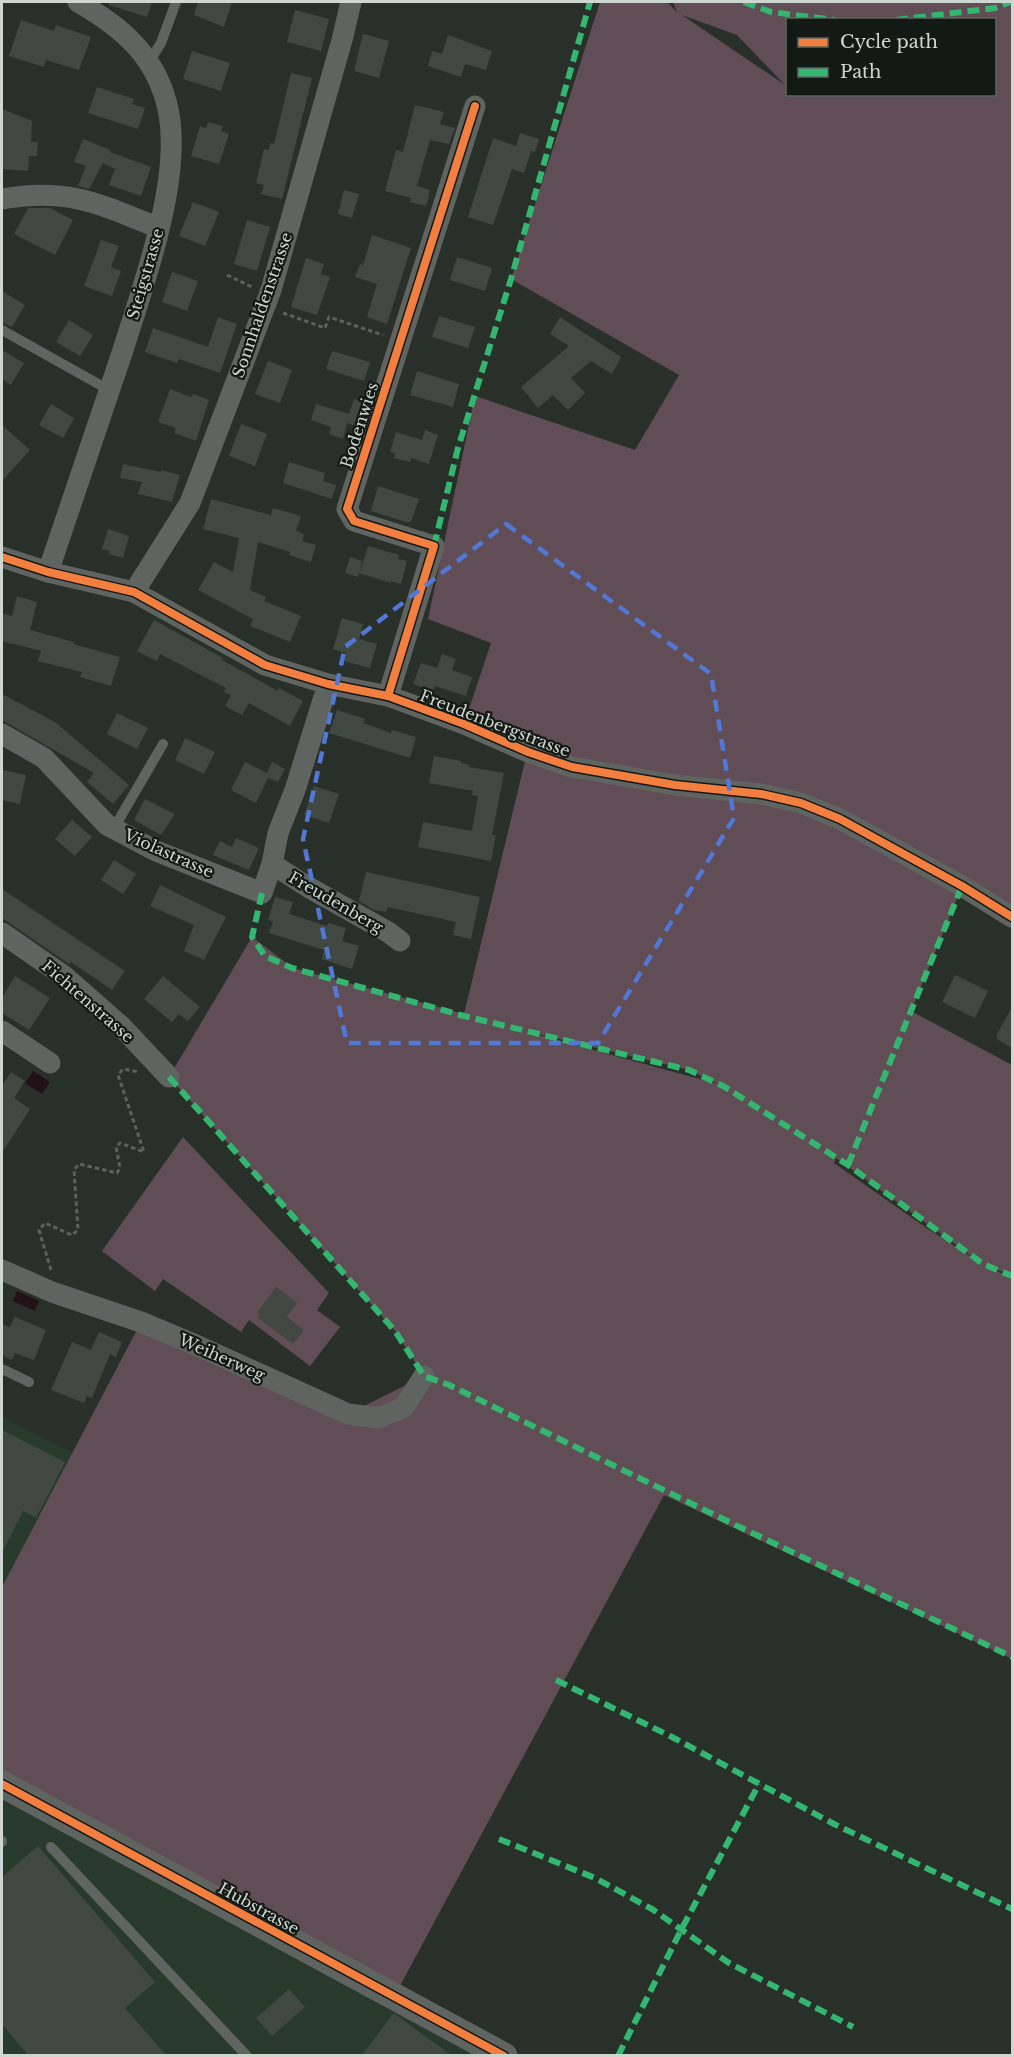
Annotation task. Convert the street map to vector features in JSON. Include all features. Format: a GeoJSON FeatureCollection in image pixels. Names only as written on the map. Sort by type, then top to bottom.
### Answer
{"type":"FeatureCollection","features":[{"type":"Feature","properties":{"kind":"street","name":"Steigstrasse"},"geometry":{"type":"LineString","coordinates":[[48,572],[141,292],[159,228],[169,172],[171,132],[169,113],[149,62],[138,46],[118,28],[78,2]]}},
{"type":"Feature","properties":{"kind":"street","name":"Sonnhaldenstrasse"},"geometry":{"type":"LineString","coordinates":[[134,592],[190,503],[267,301],[351,2]]}},
{"type":"Feature","properties":{"kind":"street","name":"Bodenwies"},"geometry":{"type":"LineString","coordinates":[[388,696],[435,546],[354,521],[347,509],[475,106]]}},
{"type":"Feature","properties":{"kind":"street"},"geometry":{"type":"LineString","coordinates":[[2,198],[42,194],[82,198],[159,228]]}},
{"type":"Feature","properties":{"kind":"street","name":"Freudenbergstrasse"},"geometry":{"type":"LineString","coordinates":[[2,556],[48,572],[134,592],[265,665],[328,684],[388,696],[464,724],[528,752],[572,767],[675,785],[761,794],[801,803],[840,819],[962,886],[1012,917]]}},
{"type":"Feature","properties":{"kind":"street"},"geometry":{"type":"LineString","coordinates":[[272,864],[278,833],[295,790],[328,684]]}},
{"type":"Feature","properties":{"kind":"street","name":"Violastrasse"},"geometry":{"type":"LineString","coordinates":[[2,734],[44,758],[107,825],[156,851],[262,893],[272,864]]}},
{"type":"Feature","properties":{"kind":"street","name":"Freudenberg"},"geometry":{"type":"LineString","coordinates":[[272,864],[400,941]]}},
{"type":"Feature","properties":{"kind":"street","name":"Fichtenstrasse"},"geometry":{"type":"LineString","coordinates":[[2,933],[64,976],[121,1026],[169,1077]]}},
{"type":"Feature","properties":{"kind":"street"},"geometry":{"type":"LineString","coordinates":[[3,1035],[50,1063]]}},
{"type":"Feature","properties":{"kind":"street","name":"Weiherweg"},"geometry":{"type":"LineString","coordinates":[[2,1273],[198,1346],[348,1414],[379,1418],[404,1407],[424,1376]]}},
{"type":"Feature","properties":{"kind":"street","name":"Hubstrasse"},"geometry":{"type":"LineString","coordinates":[[2,1784],[504,2055]]}},
{"type":"Feature","properties":{"kind":"lane"},"geometry":{"type":"LineString","coordinates":[[149,62],[161,43],[176,2]]}},
{"type":"Feature","properties":{"kind":"lane"},"geometry":{"type":"LineString","coordinates":[[2,330],[110,390]]}},
{"type":"Feature","properties":{"kind":"lane"},"geometry":{"type":"LineString","coordinates":[[114,828],[163,744]]}},
{"type":"Feature","properties":{"kind":"lane"},"geometry":{"type":"LineString","coordinates":[[2,1370],[29,1382]]}},
{"type":"Feature","properties":{"kind":"lane"},"geometry":{"type":"LineString","coordinates":[[51,1847],[247,2055]]}},
{"type":"Feature","properties":{"kind":"path"},"geometry":{"type":"LineString","coordinates":[[226,275],[267,301],[325,328],[329,317],[400,340]]}},
{"type":"Feature","properties":{"kind":"path"},"geometry":{"type":"LineString","coordinates":[[52,1292],[54,1280],[39,1230],[45,1223],[72,1235],[78,1230],[74,1170],[79,1164],[117,1173],[120,1168],[116,1147],[120,1143],[144,1152],[118,1075],[123,1069],[169,1077]]}},
{"type":"Feature","properties":{"kind":"highlighted area"},"geometry":{"type":"Polygon","coordinates":[[[506,524],[711,674],[734,818],[598,1043],[347,1043],[303,839],[345,647],[506,524]]]}},
{"type":"Feature","properties":{"kind":"shaded area"},"geometry":{"type":"Polygon","coordinates":[[[600,2],[667,2],[677,12],[673,2],[1012,2],[1012,917],[962,887],[911,1011],[1012,1065],[1012,1275],[986,1266],[1012,1278],[1012,1659],[664,1495],[394,1997],[2,1784],[2,1587],[141,1322],[348,1414],[424,1376],[395,1331],[169,1077],[252,937],[293,968],[464,1014],[527,753],[464,724],[491,643],[428,619],[475,396],[635,450],[679,375],[511,279],[600,2]],[[682,15],[785,85],[737,35],[682,15]],[[535,1034],[718,1084],[689,1070],[535,1034]],[[836,1158],[834,1163],[981,1263],[836,1158]]]}},
{"type":"Feature","properties":{"kind":"shaded area"},"geometry":{"type":"Polygon","coordinates":[[[33,1071],[50,1082],[42,1094],[25,1083],[33,1071]]]}},
{"type":"Feature","properties":{"kind":"shaded area"},"geometry":{"type":"Polygon","coordinates":[[[183,1137],[329,1293],[317,1310],[340,1327],[310,1366],[249,1320],[241,1332],[163,1279],[155,1291],[102,1251],[183,1137]]]}},
{"type":"Feature","properties":{"kind":"shaded area"},"geometry":{"type":"Polygon","coordinates":[[[17,1291],[39,1301],[35,1311],[13,1301],[17,1291]]]}},
{"type":"Feature","properties":{"kind":"shaded area"},"geometry":{"type":"Polygon","coordinates":[[[2,1417],[76,1454],[2,1591],[2,1417]]]}},
{"type":"Feature","properties":{"kind":"shaded area"},"geometry":{"type":"Polygon","coordinates":[[[2,1784],[504,2055],[2,2055],[2,1784]]]}},
{"type":"Feature","properties":{"kind":"building"},"geometry":{"type":"Polygon","coordinates":[[[109,2],[152,2],[147,17],[109,5],[109,2]]]}},
{"type":"Feature","properties":{"kind":"building"},"geometry":{"type":"Polygon","coordinates":[[[198,2],[232,2],[224,27],[194,15],[198,2]]]}},
{"type":"Feature","properties":{"kind":"building"},"geometry":{"type":"Polygon","coordinates":[[[295,10],[329,19],[321,51],[287,42],[295,10]]]}},
{"type":"Feature","properties":{"kind":"building"},"geometry":{"type":"Polygon","coordinates":[[[21,20],[54,31],[56,25],[91,37],[79,70],[46,60],[44,67],[9,56],[21,20]]]}},
{"type":"Feature","properties":{"kind":"building"},"geometry":{"type":"Polygon","coordinates":[[[363,34],[389,41],[379,78],[354,71],[363,34]]]}},
{"type":"Feature","properties":{"kind":"building"},"geometry":{"type":"Polygon","coordinates":[[[448,35],[492,51],[486,70],[465,64],[461,77],[428,66],[432,51],[442,54],[448,35]]]}},
{"type":"Feature","properties":{"kind":"building"},"geometry":{"type":"Polygon","coordinates":[[[192,51],[230,63],[221,91],[183,79],[192,51]]]}},
{"type":"Feature","properties":{"kind":"building"},"geometry":{"type":"Polygon","coordinates":[[[291,73],[312,78],[282,199],[261,194],[264,185],[256,183],[264,149],[269,150],[270,143],[274,144],[291,73]]]}},
{"type":"Feature","properties":{"kind":"building"},"geometry":{"type":"Polygon","coordinates":[[[97,87],[134,99],[132,104],[145,108],[138,129],[88,113],[97,87]]]}},
{"type":"Feature","properties":{"kind":"building"},"geometry":{"type":"Polygon","coordinates":[[[415,105],[444,112],[440,124],[455,128],[449,144],[430,140],[417,186],[430,190],[426,206],[410,202],[411,198],[385,191],[396,150],[403,152],[415,105]]]}},
{"type":"Feature","properties":{"kind":"building"},"geometry":{"type":"Polygon","coordinates":[[[2,109],[32,121],[31,142],[38,142],[37,156],[29,156],[28,171],[2,169],[2,109]]]}},
{"type":"Feature","properties":{"kind":"building"},"geometry":{"type":"Polygon","coordinates":[[[208,122],[223,126],[221,131],[229,134],[219,164],[191,156],[200,126],[206,128],[208,122]]]}},
{"type":"Feature","properties":{"kind":"building"},"geometry":{"type":"Polygon","coordinates":[[[520,133],[539,139],[535,152],[531,151],[524,173],[512,169],[493,225],[468,217],[493,138],[516,146],[520,133]]]}},
{"type":"Feature","properties":{"kind":"building"},"geometry":{"type":"Polygon","coordinates":[[[83,139],[151,167],[141,196],[109,185],[115,169],[103,163],[89,189],[78,186],[86,166],[74,162],[83,139]]]}},
{"type":"Feature","properties":{"kind":"building"},"geometry":{"type":"Polygon","coordinates":[[[344,190],[359,194],[352,218],[338,214],[344,190]]]}},
{"type":"Feature","properties":{"kind":"building"},"geometry":{"type":"Polygon","coordinates":[[[193,202],[219,212],[205,246],[179,236],[193,202]]]}},
{"type":"Feature","properties":{"kind":"building"},"geometry":{"type":"Polygon","coordinates":[[[28,208],[50,208],[73,220],[55,255],[14,234],[28,208]]]}},
{"type":"Feature","properties":{"kind":"building"},"geometry":{"type":"Polygon","coordinates":[[[247,220],[270,227],[257,271],[234,264],[247,220]]]}},
{"type":"Feature","properties":{"kind":"building"},"geometry":{"type":"Polygon","coordinates":[[[372,235],[411,248],[387,324],[367,317],[377,284],[355,277],[360,264],[363,265],[372,235]]]}},
{"type":"Feature","properties":{"kind":"building"},"geometry":{"type":"Polygon","coordinates":[[[101,240],[119,246],[111,267],[121,271],[112,296],[84,286],[101,240]]]}},
{"type":"Feature","properties":{"kind":"building"},"geometry":{"type":"Polygon","coordinates":[[[457,257],[492,268],[485,291],[450,280],[457,257]]]}},
{"type":"Feature","properties":{"kind":"building"},"geometry":{"type":"Polygon","coordinates":[[[306,258],[324,264],[321,274],[330,277],[317,315],[291,307],[306,258]]]}},
{"type":"Feature","properties":{"kind":"building"},"geometry":{"type":"Polygon","coordinates":[[[172,272],[198,281],[187,311],[162,302],[172,272]]]}},
{"type":"Feature","properties":{"kind":"building"},"geometry":{"type":"Polygon","coordinates":[[[2,291],[25,305],[12,327],[2,323],[2,291]]]}},
{"type":"Feature","properties":{"kind":"building"},"geometry":{"type":"Polygon","coordinates":[[[439,316],[475,327],[468,348],[432,337],[439,316]]]}},
{"type":"Feature","properties":{"kind":"building"},"geometry":{"type":"Polygon","coordinates":[[[218,317],[237,324],[220,373],[179,359],[177,363],[145,352],[153,328],[208,347],[218,317]]]}},
{"type":"Feature","properties":{"kind":"building"},"geometry":{"type":"Polygon","coordinates":[[[560,317],[621,357],[612,374],[591,361],[571,378],[585,393],[568,410],[553,395],[538,408],[521,387],[569,346],[550,334],[560,317]]]}},
{"type":"Feature","properties":{"kind":"building"},"geometry":{"type":"Polygon","coordinates":[[[69,320],[93,335],[80,356],[56,342],[69,320]]]}},
{"type":"Feature","properties":{"kind":"building"},"geometry":{"type":"Polygon","coordinates":[[[2,350],[24,363],[11,385],[2,379],[2,350]]]}},
{"type":"Feature","properties":{"kind":"building"},"geometry":{"type":"Polygon","coordinates":[[[332,351],[370,362],[364,381],[326,369],[332,351]]]}},
{"type":"Feature","properties":{"kind":"building"},"geometry":{"type":"Polygon","coordinates":[[[268,361],[292,370],[280,403],[255,394],[268,361]]]}},
{"type":"Feature","properties":{"kind":"building"},"geometry":{"type":"Polygon","coordinates":[[[417,371],[459,384],[453,407],[410,395],[417,371]]]}},
{"type":"Feature","properties":{"kind":"building"},"geometry":{"type":"Polygon","coordinates":[[[170,389],[191,397],[193,394],[209,400],[196,441],[174,433],[176,428],[158,422],[170,389]]]}},
{"type":"Feature","properties":{"kind":"building"},"geometry":{"type":"Polygon","coordinates":[[[354,399],[367,403],[360,427],[347,423],[343,439],[329,434],[331,427],[311,420],[316,404],[349,414],[354,399]]]}},
{"type":"Feature","properties":{"kind":"building"},"geometry":{"type":"Polygon","coordinates":[[[51,404],[74,418],[63,438],[39,425],[51,404]]]}},
{"type":"Feature","properties":{"kind":"building"},"geometry":{"type":"Polygon","coordinates":[[[241,424],[267,434],[255,466],[229,456],[241,424]]]}},
{"type":"Feature","properties":{"kind":"building"},"geometry":{"type":"Polygon","coordinates":[[[2,425],[30,450],[2,481],[2,425]]]}},
{"type":"Feature","properties":{"kind":"building"},"geometry":{"type":"Polygon","coordinates":[[[425,430],[438,435],[429,464],[411,458],[410,462],[394,458],[395,453],[390,452],[396,432],[422,440],[425,430]]]}},
{"type":"Feature","properties":{"kind":"building"},"geometry":{"type":"Polygon","coordinates":[[[289,462],[325,473],[323,481],[336,485],[332,499],[283,483],[289,462]]]}},
{"type":"Feature","properties":{"kind":"building"},"geometry":{"type":"Polygon","coordinates":[[[123,464],[180,475],[172,502],[138,494],[142,482],[120,478],[123,464]]]}},
{"type":"Feature","properties":{"kind":"building"},"geometry":{"type":"Polygon","coordinates":[[[378,486],[419,499],[411,522],[371,511],[378,486]]]}},
{"type":"Feature","properties":{"kind":"building"},"geometry":{"type":"Polygon","coordinates":[[[211,499],[271,515],[273,508],[301,516],[296,531],[304,534],[302,541],[316,545],[311,562],[289,555],[290,552],[258,542],[250,590],[266,597],[264,601],[301,616],[290,642],[250,626],[253,619],[198,590],[214,562],[233,572],[239,538],[203,529],[211,499]]]}},
{"type":"Feature","properties":{"kind":"building"},"geometry":{"type":"Polygon","coordinates":[[[108,529],[129,536],[123,558],[109,554],[110,551],[102,549],[108,529]]]}},
{"type":"Feature","properties":{"kind":"building"},"geometry":{"type":"Polygon","coordinates":[[[368,546],[399,555],[398,559],[407,561],[401,584],[359,573],[358,577],[345,573],[350,557],[362,561],[360,572],[368,546]]]}},
{"type":"Feature","properties":{"kind":"building"},"geometry":{"type":"Polygon","coordinates":[[[17,596],[37,602],[30,630],[120,657],[111,686],[80,677],[82,672],[38,661],[41,651],[2,641],[2,613],[12,616],[17,596]]]}},
{"type":"Feature","properties":{"kind":"building"},"geometry":{"type":"Polygon","coordinates":[[[342,618],[363,624],[359,639],[377,644],[370,668],[344,661],[346,653],[333,649],[342,618]]]}},
{"type":"Feature","properties":{"kind":"building"},"geometry":{"type":"Polygon","coordinates":[[[154,620],[278,691],[279,688],[303,701],[290,726],[249,703],[242,715],[225,706],[231,695],[224,692],[226,688],[160,654],[157,661],[137,651],[154,620]]]}},
{"type":"Feature","properties":{"kind":"building"},"geometry":{"type":"Polygon","coordinates":[[[442,654],[456,659],[452,670],[472,677],[466,696],[435,686],[433,691],[413,684],[421,663],[437,668],[442,654]]]}},
{"type":"Feature","properties":{"kind":"building"},"geometry":{"type":"Polygon","coordinates":[[[2,694],[55,722],[129,785],[113,804],[87,782],[94,773],[2,720],[2,694]]]}},
{"type":"Feature","properties":{"kind":"building"},"geometry":{"type":"Polygon","coordinates":[[[337,710],[365,719],[363,723],[391,733],[392,730],[416,737],[410,758],[329,733],[337,710]]]}},
{"type":"Feature","properties":{"kind":"building"},"geometry":{"type":"Polygon","coordinates":[[[117,713],[148,728],[137,749],[107,734],[117,713]]]}},
{"type":"Feature","properties":{"kind":"building"},"geometry":{"type":"Polygon","coordinates":[[[185,738],[215,752],[204,774],[175,760],[185,738]]]}},
{"type":"Feature","properties":{"kind":"building"},"geometry":{"type":"Polygon","coordinates":[[[434,756],[461,761],[461,763],[470,765],[469,767],[504,773],[492,835],[496,835],[491,861],[418,847],[423,822],[472,831],[478,796],[472,795],[473,791],[429,783],[434,756]]]}},
{"type":"Feature","properties":{"kind":"building"},"geometry":{"type":"Polygon","coordinates":[[[245,762],[267,773],[272,762],[285,769],[278,782],[268,778],[256,803],[231,790],[245,762]]]}},
{"type":"Feature","properties":{"kind":"building"},"geometry":{"type":"Polygon","coordinates":[[[2,770],[26,775],[20,804],[2,800],[2,770]]]}},
{"type":"Feature","properties":{"kind":"building"},"geometry":{"type":"Polygon","coordinates":[[[314,786],[339,794],[329,823],[304,815],[314,786]]]}},
{"type":"Feature","properties":{"kind":"building"},"geometry":{"type":"Polygon","coordinates":[[[145,799],[175,814],[161,835],[134,820],[145,799]]]}},
{"type":"Feature","properties":{"kind":"building"},"geometry":{"type":"Polygon","coordinates":[[[72,820],[92,837],[75,856],[55,839],[72,820]]]}},
{"type":"Feature","properties":{"kind":"building"},"geometry":{"type":"Polygon","coordinates":[[[236,838],[259,848],[249,870],[213,855],[220,841],[232,847],[236,838]]]}},
{"type":"Feature","properties":{"kind":"building"},"geometry":{"type":"Polygon","coordinates":[[[114,860],[136,874],[123,894],[101,880],[114,860]]]}},
{"type":"Feature","properties":{"kind":"building"},"geometry":{"type":"Polygon","coordinates":[[[366,872],[480,897],[471,939],[453,935],[456,922],[388,907],[386,912],[374,910],[359,901],[366,872]]]}},
{"type":"Feature","properties":{"kind":"building"},"geometry":{"type":"Polygon","coordinates":[[[160,885],[226,917],[204,960],[184,951],[194,925],[150,906],[160,885]]]}},
{"type":"Feature","properties":{"kind":"building"},"geometry":{"type":"Polygon","coordinates":[[[2,889],[125,971],[112,990],[2,918],[2,889]]]}},
{"type":"Feature","properties":{"kind":"building"},"geometry":{"type":"Polygon","coordinates":[[[275,897],[293,902],[289,914],[327,926],[328,923],[346,928],[342,941],[359,946],[352,969],[322,959],[324,950],[269,933],[273,921],[268,920],[275,897]]]}},
{"type":"Feature","properties":{"kind":"building"},"geometry":{"type":"Polygon","coordinates":[[[955,975],[988,991],[975,1018],[942,1002],[955,975]]]}},
{"type":"Feature","properties":{"kind":"building"},"geometry":{"type":"Polygon","coordinates":[[[15,976],[50,998],[29,1030],[2,1013],[2,998],[15,976]]]}},
{"type":"Feature","properties":{"kind":"building"},"geometry":{"type":"Polygon","coordinates":[[[163,976],[200,1007],[188,1021],[179,1014],[172,1022],[144,999],[163,976]]]}},
{"type":"Feature","properties":{"kind":"building"},"geometry":{"type":"Polygon","coordinates":[[[1012,1007],[1012,1048],[997,1039],[997,1034],[1012,1007]]]}},
{"type":"Feature","properties":{"kind":"building"},"geometry":{"type":"Polygon","coordinates":[[[11,1072],[25,1081],[14,1098],[30,1109],[2,1153],[2,1086],[11,1072]]]}},
{"type":"Feature","properties":{"kind":"building"},"geometry":{"type":"Polygon","coordinates":[[[276,1287],[297,1303],[287,1317],[304,1330],[293,1344],[258,1318],[260,1315],[257,1313],[276,1287]]]}},
{"type":"Feature","properties":{"kind":"building"},"geometry":{"type":"Polygon","coordinates":[[[15,1317],[46,1330],[34,1360],[15,1353],[12,1360],[2,1355],[2,1324],[10,1327],[15,1317]]]}},
{"type":"Feature","properties":{"kind":"building"},"geometry":{"type":"Polygon","coordinates":[[[99,1332],[122,1342],[116,1357],[110,1354],[92,1398],[87,1396],[84,1403],[51,1390],[72,1342],[91,1350],[99,1332]]]}},
{"type":"Feature","properties":{"kind":"building"},"geometry":{"type":"Polygon","coordinates":[[[2,1430],[65,1462],[36,1518],[23,1511],[2,1553],[2,1430]]]}},
{"type":"Feature","properties":{"kind":"building"},"geometry":{"type":"Polygon","coordinates":[[[38,1846],[155,1982],[125,2008],[166,2055],[28,2055],[2,2024],[2,1877],[38,1846]]]}},
{"type":"Feature","properties":{"kind":"building"},"geometry":{"type":"Polygon","coordinates":[[[289,1989],[305,2007],[272,2036],[256,2018],[289,1989]]]}},
{"type":"Feature","properties":{"kind":"building"},"geometry":{"type":"Polygon","coordinates":[[[393,2014],[396,2015],[451,2055],[362,2055],[393,2014]]]}},
{"type":"Feature","properties":{"kind":"marked path"},"geometry":{"type":"LineString","coordinates":[[434,546],[458,448],[511,279],[590,2]]}},
{"type":"Feature","properties":{"kind":"marked path"},"geometry":{"type":"LineString","coordinates":[[744,2],[771,12],[819,18]]}},
{"type":"Feature","properties":{"kind":"marked path"},"geometry":{"type":"LineString","coordinates":[[912,18],[995,8],[1010,2]]}},
{"type":"Feature","properties":{"kind":"marked path"},"geometry":{"type":"LineString","coordinates":[[848,1165],[962,886]]}},
{"type":"Feature","properties":{"kind":"marked path"},"geometry":{"type":"LineString","coordinates":[[262,893],[252,937],[265,956],[292,968],[464,1016],[689,1070],[723,1086],[848,1165],[983,1264],[1012,1276]]}},
{"type":"Feature","properties":{"kind":"marked path"},"geometry":{"type":"LineString","coordinates":[[169,1077],[395,1331],[424,1376],[449,1385],[1012,1657]]}},
{"type":"Feature","properties":{"kind":"marked path"},"geometry":{"type":"LineString","coordinates":[[556,1680],[672,1737],[834,1824],[1012,1909]]}},
{"type":"Feature","properties":{"kind":"marked path"},"geometry":{"type":"LineString","coordinates":[[618,2056],[681,1930],[759,1784]]}},
{"type":"Feature","properties":{"kind":"marked path"},"geometry":{"type":"LineString","coordinates":[[499,1839],[595,1878],[652,1909],[729,1963],[853,2027]]}},
{"type":"Feature","properties":{"kind":"cycle path"},"geometry":{"type":"LineString","coordinates":[[388,696],[434,546],[354,521],[347,509],[475,106]]}},
{"type":"Feature","properties":{"kind":"cycle path"},"geometry":{"type":"LineString","coordinates":[[2,557],[48,572],[134,592],[265,665],[328,684],[388,696],[464,724],[528,752],[572,767],[675,785],[761,794],[801,803],[840,819],[962,886],[1012,917]]}},
{"type":"Feature","properties":{"kind":"cycle path"},"geometry":{"type":"LineString","coordinates":[[2,1784],[504,2056]]}}]}
